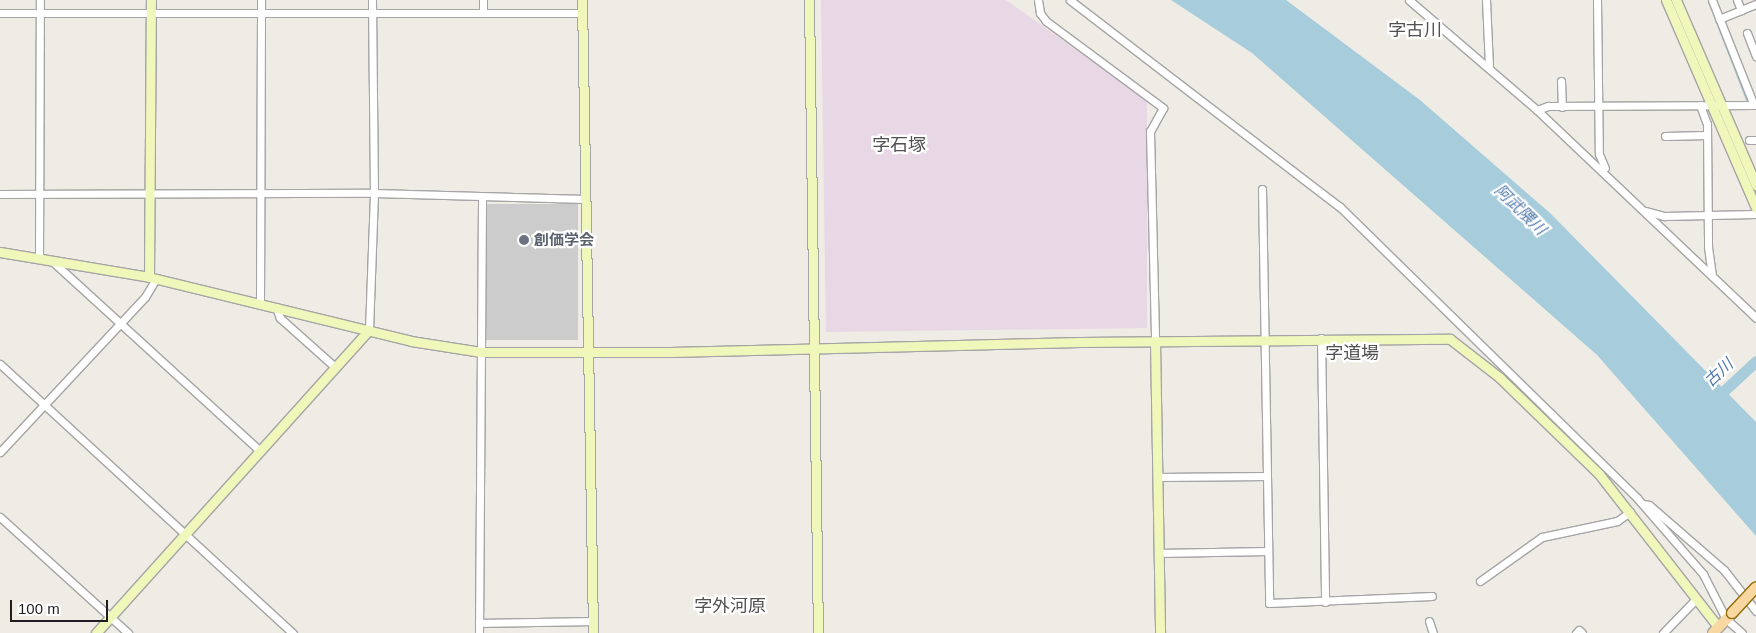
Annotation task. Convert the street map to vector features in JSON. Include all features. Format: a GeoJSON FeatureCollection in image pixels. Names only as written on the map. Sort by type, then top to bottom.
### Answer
{"type":"FeatureCollection","features":[{"type":"Feature","properties":{"kind":"main road"},"geometry":{"type":"LineString","coordinates":[[1716,630],[1756,587]]}},
{"type":"Feature","properties":{"kind":"street"},"geometry":{"type":"LineString","coordinates":[[39,259],[40,0]]}},
{"type":"Feature","properties":{"kind":"street"},"geometry":{"type":"LineString","coordinates":[[0,452],[154,286],[152,278],[151,194],[151,0]]}},
{"type":"Feature","properties":{"kind":"street"},"geometry":{"type":"LineString","coordinates":[[260,304],[261,0]]}},
{"type":"Feature","properties":{"kind":"street"},"geometry":{"type":"LineString","coordinates":[[96,633],[184,532],[369,330],[374,193],[374,12],[372,0]]}},
{"type":"Feature","properties":{"kind":"street"},"geometry":{"type":"LineString","coordinates":[[483,0],[483,12]]}},
{"type":"Feature","properties":{"kind":"street"},"geometry":{"type":"LineString","coordinates":[[582,0],[592,633]]}},
{"type":"Feature","properties":{"kind":"street"},"geometry":{"type":"LineString","coordinates":[[808,0],[818,633]]}},
{"type":"Feature","properties":{"kind":"street"},"geometry":{"type":"LineString","coordinates":[[1038,0],[1040,13],[1046,21],[1162,108],[1150,131],[1160,633]]}},
{"type":"Feature","properties":{"kind":"street"},"geometry":{"type":"LineString","coordinates":[[1070,0],[1340,207],[1642,504],[1703,574],[1740,632]]}},
{"type":"Feature","properties":{"kind":"street"},"geometry":{"type":"LineString","coordinates":[[1410,1],[1420,0]]}},
{"type":"Feature","properties":{"kind":"street"},"geometry":{"type":"LineString","coordinates":[[1486,0],[1489,67]]}},
{"type":"Feature","properties":{"kind":"street"},"geometry":{"type":"LineString","coordinates":[[1597,0],[1598,154],[1608,175]]}},
{"type":"Feature","properties":{"kind":"street"},"geometry":{"type":"LineString","coordinates":[[1666,0],[1756,185]]}},
{"type":"Feature","properties":{"kind":"street"},"geometry":{"type":"LineString","coordinates":[[1676,0],[1756,208]]}},
{"type":"Feature","properties":{"kind":"street"},"geometry":{"type":"LineString","coordinates":[[1537,110],[1562,106],[1717,106],[1755,104],[1712,0]]}},
{"type":"Feature","properties":{"kind":"street"},"geometry":{"type":"LineString","coordinates":[[1737,0],[1741,10]]}},
{"type":"Feature","properties":{"kind":"street"},"geometry":{"type":"LineString","coordinates":[[1410,1],[1489,67],[1608,175],[1756,318]]}},
{"type":"Feature","properties":{"kind":"street"},"geometry":{"type":"LineString","coordinates":[[1719,19],[1756,4]]}},
{"type":"Feature","properties":{"kind":"street"},"geometry":{"type":"LineString","coordinates":[[0,13],[261,11],[582,13]]}},
{"type":"Feature","properties":{"kind":"street"},"geometry":{"type":"LineString","coordinates":[[1747,33],[1756,56]]}},
{"type":"Feature","properties":{"kind":"street"},"geometry":{"type":"LineString","coordinates":[[1561,81],[1562,106]]}},
{"type":"Feature","properties":{"kind":"street"},"geometry":{"type":"LineString","coordinates":[[1700,105],[1707,135],[1712,276]]}},
{"type":"Feature","properties":{"kind":"street"},"geometry":{"type":"LineString","coordinates":[[1665,136],[1707,135]]}},
{"type":"Feature","properties":{"kind":"street"},"geometry":{"type":"LineString","coordinates":[[1262,189],[1269,603],[1432,596]]}},
{"type":"Feature","properties":{"kind":"street"},"geometry":{"type":"LineString","coordinates":[[0,194],[374,193],[585,199]]}},
{"type":"Feature","properties":{"kind":"street"},"geometry":{"type":"LineString","coordinates":[[479,633],[482,196]]}},
{"type":"Feature","properties":{"kind":"street"},"geometry":{"type":"LineString","coordinates":[[1646,211],[1664,216],[1756,214]]}},
{"type":"Feature","properties":{"kind":"street"},"geometry":{"type":"LineString","coordinates":[[0,252],[152,278],[445,348],[481,352],[1437,337],[1458,343],[1599,474],[1696,599],[1716,630]]}},
{"type":"Feature","properties":{"kind":"street"},"geometry":{"type":"LineString","coordinates":[[52,261],[259,450]]}},
{"type":"Feature","properties":{"kind":"street"},"geometry":{"type":"LineString","coordinates":[[276,307],[280,318],[336,367]]}},
{"type":"Feature","properties":{"kind":"street"},"geometry":{"type":"LineString","coordinates":[[1321,338],[1325,602]]}},
{"type":"Feature","properties":{"kind":"street"},"geometry":{"type":"LineString","coordinates":[[0,364],[293,633]]}},
{"type":"Feature","properties":{"kind":"street"},"geometry":{"type":"LineString","coordinates":[[1157,477],[1267,476]]}},
{"type":"Feature","properties":{"kind":"street"},"geometry":{"type":"LineString","coordinates":[[1642,504],[1649,505],[1724,570],[1756,611]]}},
{"type":"Feature","properties":{"kind":"street"},"geometry":{"type":"LineString","coordinates":[[1480,581],[1542,537],[1617,521],[1630,512]]}},
{"type":"Feature","properties":{"kind":"street"},"geometry":{"type":"LineString","coordinates":[[0,517],[128,633]]}},
{"type":"Feature","properties":{"kind":"street"},"geometry":{"type":"LineString","coordinates":[[1158,553],[1268,551]]}},
{"type":"Feature","properties":{"kind":"street"},"geometry":{"type":"LineString","coordinates":[[1663,633],[1696,599]]}},
{"type":"Feature","properties":{"kind":"street"},"geometry":{"type":"LineString","coordinates":[[479,623],[592,621]]}},
{"type":"Feature","properties":{"kind":"street"},"geometry":{"type":"LineString","coordinates":[[1430,621],[1432,633]]}},
{"type":"Feature","properties":{"kind":"street"},"geometry":{"type":"LineString","coordinates":[[1576,633],[1580,630],[1582,633]]}},
{"type":"Feature","properties":{"kind":"shaded area"},"geometry":{"type":"Polygon","coordinates":[[[821,0],[1006,0],[1147,100],[1147,328],[826,332],[821,0]]]}},
{"type":"Feature","properties":{"kind":"shaded area"},"geometry":{"type":"Polygon","coordinates":[[[485,204],[578,204],[578,340],[485,340],[485,204]]]}},
{"type":"Feature","properties":{"kind":"water","name":"阿武隈川"},"geometry":{"type":"Polygon","coordinates":[[[1171,0],[1286,0],[1420,100],[1550,213],[1756,422],[1756,536],[1597,355],[1252,53],[1171,0]]]}},
{"type":"Feature","properties":{"kind":"waterway"},"geometry":{"type":"LineString","coordinates":[[1709,2],[1748,103]]}},
{"type":"Feature","properties":{"kind":"waterway","name":"古川"},"geometry":{"type":"LineString","coordinates":[[1713,401],[1756,361]]}},
{"type":"Feature","properties":{"kind":"place","name":"創価学会"},"geometry":{"type":"Point","coordinates":[524,240]}},
{"type":"Feature","properties":{"kind":"district","name":"字古川"},"geometry":{"type":"Point","coordinates":[1415,30]}},
{"type":"Feature","properties":{"kind":"district","name":"字石塚"},"geometry":{"type":"Point","coordinates":[899,145]}},
{"type":"Feature","properties":{"kind":"district","name":"字道場"},"geometry":{"type":"Point","coordinates":[1352,353]}},
{"type":"Feature","properties":{"kind":"district","name":"字外河原"},"geometry":{"type":"Point","coordinates":[730,606]}}]}
